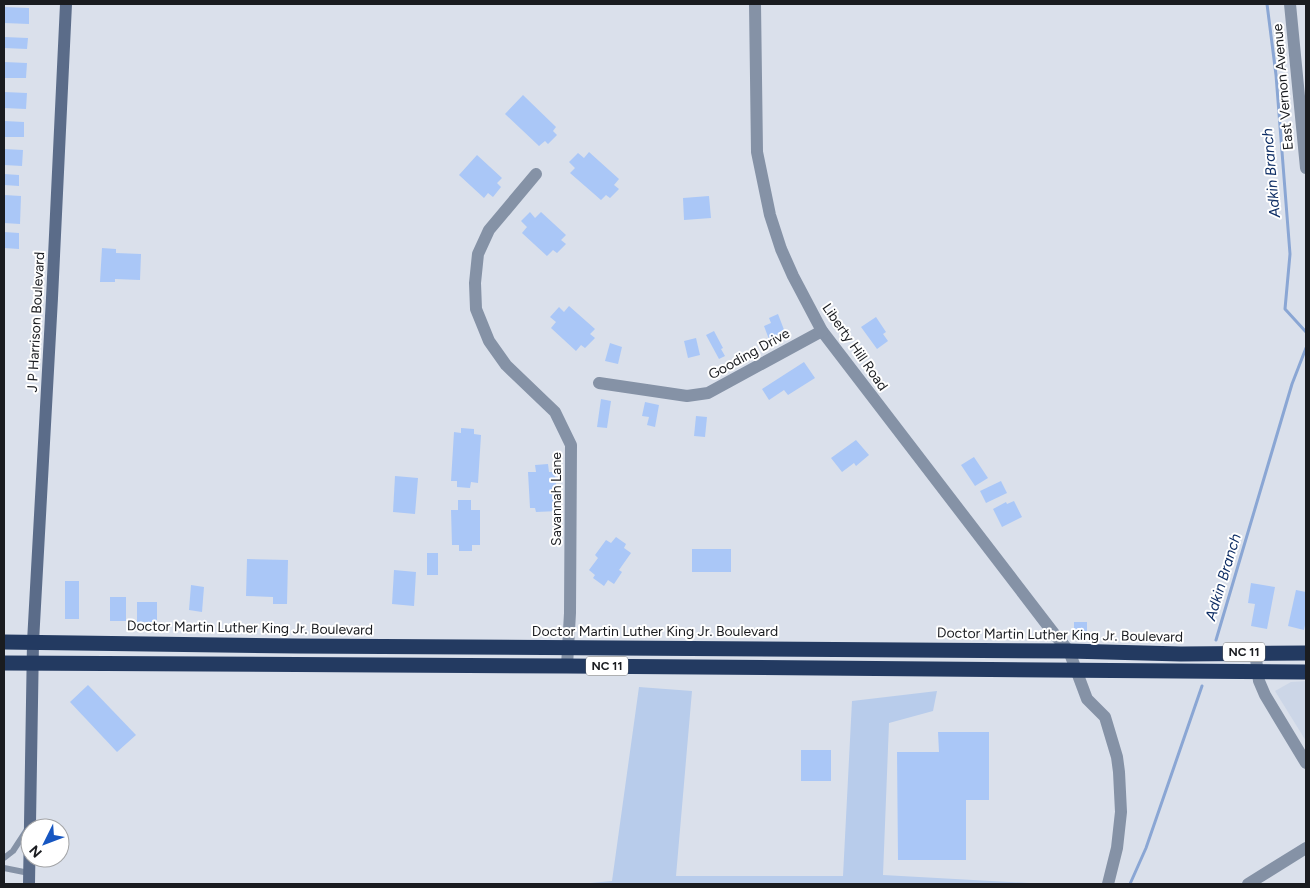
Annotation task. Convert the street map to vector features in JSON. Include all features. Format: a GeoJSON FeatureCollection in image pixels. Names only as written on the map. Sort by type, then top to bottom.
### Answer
{"type":"FeatureCollection","features":[{"type":"Feature","properties":{"kind":"highway","name":"Doctor Martin Luther King Jr. Boulevard"},"geometry":{"type":"LineString","coordinates":[[4,642],[1070,651],[1181,654],[1306,652]]}},
{"type":"Feature","properties":{"kind":"highway","name":"NC 11"},"geometry":{"type":"LineString","coordinates":[[4,663],[1306,672]]}},
{"type":"Feature","properties":{"kind":"street","name":"J P Harrison Boulevard"},"geometry":{"type":"LineString","coordinates":[[29,818],[33,642],[66,4]]}},
{"type":"Feature","properties":{"kind":"street","name":"Liberty Hill Road"},"geometry":{"type":"LineString","coordinates":[[755,4],[756,133],[760,168],[765,196],[781,249],[797,284],[822,331],[1055,635],[1070,651]]}},
{"type":"Feature","properties":{"kind":"street","name":"East Vernon Avenue"},"geometry":{"type":"LineString","coordinates":[[1290,4],[1306,168]]}},
{"type":"Feature","properties":{"kind":"street","name":"Savannah Lane"},"geometry":{"type":"LineString","coordinates":[[536,174],[489,230],[478,254],[475,283],[476,309],[489,341],[506,365],[555,412],[571,445],[570,613],[567,666]]}},
{"type":"Feature","properties":{"kind":"street","name":"Gooding Drive"},"geometry":{"type":"LineString","coordinates":[[599,383],[687,396],[708,393],[822,331]]}},
{"type":"Feature","properties":{"kind":"street"},"geometry":{"type":"LineString","coordinates":[[1070,651],[1087,700],[1105,717],[1119,772],[1121,812],[1118,839],[1108,884]]}},
{"type":"Feature","properties":{"kind":"street"},"geometry":{"type":"LineString","coordinates":[[1255,652],[1259,681],[1271,707],[1306,763]]}},
{"type":"Feature","properties":{"kind":"street"},"geometry":{"type":"LineString","coordinates":[[1248,884],[1306,848]]}},
{"type":"Feature","properties":{"kind":"lane"},"geometry":{"type":"LineString","coordinates":[[4,858],[20,843]]}},
{"type":"Feature","properties":{"kind":"lane"},"geometry":{"type":"LineString","coordinates":[[4,868],[29,878]]}},
{"type":"Feature","properties":{"kind":"shaded area"},"geometry":{"type":"Polygon","coordinates":[[[1306,681],[1306,741],[1275,691],[1291,682],[1306,681]]]}},
{"type":"Feature","properties":{"kind":"shaded area"},"geometry":{"type":"Polygon","coordinates":[[[639,687],[692,691],[676,876],[843,876],[852,701],[937,691],[933,711],[889,723],[883,875],[1047,884],[580,884],[612,881],[639,687]]]}},
{"type":"Feature","properties":{"kind":"building"},"geometry":{"type":"Polygon","coordinates":[[[4,7],[29,8],[29,24],[4,23],[4,7]]]}},
{"type":"Feature","properties":{"kind":"building"},"geometry":{"type":"Polygon","coordinates":[[[4,37],[28,38],[27,49],[4,48],[4,37]]]}},
{"type":"Feature","properties":{"kind":"building"},"geometry":{"type":"Polygon","coordinates":[[[4,62],[27,63],[26,78],[4,78],[4,62]]]}},
{"type":"Feature","properties":{"kind":"building"},"geometry":{"type":"Polygon","coordinates":[[[4,92],[27,93],[26,109],[4,108],[4,92]]]}},
{"type":"Feature","properties":{"kind":"building"},"geometry":{"type":"Polygon","coordinates":[[[523,95],[556,127],[553,131],[557,135],[548,144],[545,141],[539,146],[505,114],[523,95]]]}},
{"type":"Feature","properties":{"kind":"building"},"geometry":{"type":"Polygon","coordinates":[[[4,121],[24,122],[24,137],[4,137],[4,121]]]}},
{"type":"Feature","properties":{"kind":"building"},"geometry":{"type":"Polygon","coordinates":[[[4,149],[23,150],[22,166],[4,165],[4,149]]]}},
{"type":"Feature","properties":{"kind":"building"},"geometry":{"type":"Polygon","coordinates":[[[589,152],[619,179],[614,185],[619,189],[610,198],[606,195],[601,200],[570,173],[575,168],[569,162],[578,153],[584,158],[589,152]]]}},
{"type":"Feature","properties":{"kind":"building"},"geometry":{"type":"Polygon","coordinates":[[[477,155],[502,178],[497,183],[501,187],[493,197],[488,193],[484,198],[459,175],[477,155]]]}},
{"type":"Feature","properties":{"kind":"building"},"geometry":{"type":"Polygon","coordinates":[[[4,174],[19,175],[19,186],[4,185],[4,174]]]}},
{"type":"Feature","properties":{"kind":"building"},"geometry":{"type":"Polygon","coordinates":[[[4,195],[21,196],[20,224],[4,223],[4,195]]]}},
{"type":"Feature","properties":{"kind":"building"},"geometry":{"type":"Polygon","coordinates":[[[709,196],[711,218],[684,220],[683,198],[709,196]]]}},
{"type":"Feature","properties":{"kind":"building"},"geometry":{"type":"Polygon","coordinates":[[[530,212],[535,218],[541,212],[566,235],[561,240],[566,244],[557,253],[553,250],[547,256],[522,233],[527,227],[521,221],[530,212]]]}},
{"type":"Feature","properties":{"kind":"building"},"geometry":{"type":"Polygon","coordinates":[[[4,232],[19,233],[19,249],[4,248],[4,232]]]}},
{"type":"Feature","properties":{"kind":"building"},"geometry":{"type":"Polygon","coordinates":[[[102,248],[116,249],[116,253],[141,254],[140,280],[115,279],[115,282],[100,282],[102,248]]]}},
{"type":"Feature","properties":{"kind":"building"},"geometry":{"type":"Polygon","coordinates":[[[569,306],[595,329],[590,334],[595,338],[585,348],[581,345],[576,351],[551,328],[556,322],[550,317],[559,307],[564,312],[569,306]]]}},
{"type":"Feature","properties":{"kind":"building"},"geometry":{"type":"Polygon","coordinates":[[[778,314],[786,335],[770,342],[764,326],[771,323],[769,318],[778,314]]]}},
{"type":"Feature","properties":{"kind":"building"},"geometry":{"type":"Polygon","coordinates":[[[876,317],[886,332],[883,334],[888,341],[877,349],[861,327],[876,317]]]}},
{"type":"Feature","properties":{"kind":"building"},"geometry":{"type":"Polygon","coordinates":[[[714,331],[725,356],[719,359],[706,335],[714,331]]]}},
{"type":"Feature","properties":{"kind":"building"},"geometry":{"type":"Polygon","coordinates":[[[696,338],[700,355],[688,358],[684,341],[696,338]]]}},
{"type":"Feature","properties":{"kind":"building"},"geometry":{"type":"Polygon","coordinates":[[[610,343],[622,347],[618,364],[605,361],[610,343]]]}},
{"type":"Feature","properties":{"kind":"building"},"geometry":{"type":"Polygon","coordinates":[[[804,362],[815,378],[788,395],[784,390],[769,400],[762,389],[804,362]]]}},
{"type":"Feature","properties":{"kind":"building"},"geometry":{"type":"Polygon","coordinates":[[[601,399],[611,401],[607,428],[597,427],[601,399]]]}},
{"type":"Feature","properties":{"kind":"building"},"geometry":{"type":"Polygon","coordinates":[[[645,402],[659,405],[655,427],[647,425],[649,417],[642,416],[645,402]]]}},
{"type":"Feature","properties":{"kind":"building"},"geometry":{"type":"Polygon","coordinates":[[[696,416],[707,417],[705,437],[694,436],[696,416]]]}},
{"type":"Feature","properties":{"kind":"building"},"geometry":{"type":"Polygon","coordinates":[[[461,428],[474,429],[474,434],[481,435],[478,483],[471,482],[470,488],[457,487],[457,481],[451,481],[454,432],[461,433],[461,428]]]}},
{"type":"Feature","properties":{"kind":"building"},"geometry":{"type":"Polygon","coordinates":[[[856,440],[869,455],[856,466],[854,463],[842,472],[831,458],[856,440]]]}},
{"type":"Feature","properties":{"kind":"building"},"geometry":{"type":"Polygon","coordinates":[[[974,457],[988,478],[975,486],[961,465],[974,457]]]}},
{"type":"Feature","properties":{"kind":"building"},"geometry":{"type":"Polygon","coordinates":[[[548,464],[549,472],[555,472],[558,511],[536,512],[535,508],[530,508],[528,472],[536,472],[535,465],[548,464]]]}},
{"type":"Feature","properties":{"kind":"building"},"geometry":{"type":"Polygon","coordinates":[[[395,476],[418,478],[415,514],[393,512],[395,476]]]}},
{"type":"Feature","properties":{"kind":"building"},"geometry":{"type":"Polygon","coordinates":[[[1001,481],[1007,493],[986,503],[980,491],[1001,481]]]}},
{"type":"Feature","properties":{"kind":"building"},"geometry":{"type":"Polygon","coordinates":[[[458,500],[471,500],[471,510],[480,510],[480,545],[472,545],[472,551],[459,551],[459,545],[452,545],[451,510],[458,510],[458,500]]]}},
{"type":"Feature","properties":{"kind":"building"},"geometry":{"type":"Polygon","coordinates":[[[1014,501],[1022,517],[1002,527],[993,509],[1006,502],[1007,504],[1014,501]]]}},
{"type":"Feature","properties":{"kind":"building"},"geometry":{"type":"Polygon","coordinates":[[[616,537],[626,544],[624,548],[631,553],[619,570],[622,572],[614,584],[608,580],[604,586],[593,578],[595,575],[589,570],[598,558],[595,555],[606,540],[611,543],[616,537]]]}},
{"type":"Feature","properties":{"kind":"building"},"geometry":{"type":"Polygon","coordinates":[[[692,549],[731,549],[731,572],[692,572],[692,549]]]}},
{"type":"Feature","properties":{"kind":"building"},"geometry":{"type":"Polygon","coordinates":[[[427,553],[438,553],[438,575],[427,575],[427,553]]]}},
{"type":"Feature","properties":{"kind":"building"},"geometry":{"type":"Polygon","coordinates":[[[247,559],[288,560],[287,604],[273,604],[273,597],[246,596],[247,559]]]}},
{"type":"Feature","properties":{"kind":"building"},"geometry":{"type":"Polygon","coordinates":[[[394,570],[416,572],[414,606],[392,604],[394,570]]]}},
{"type":"Feature","properties":{"kind":"building"},"geometry":{"type":"Polygon","coordinates":[[[65,581],[79,581],[79,619],[65,619],[65,581]]]}},
{"type":"Feature","properties":{"kind":"building"},"geometry":{"type":"Polygon","coordinates":[[[1251,583],[1275,587],[1267,629],[1251,626],[1255,604],[1248,603],[1251,583]]]}},
{"type":"Feature","properties":{"kind":"building"},"geometry":{"type":"Polygon","coordinates":[[[191,585],[204,587],[202,612],[189,610],[191,585]]]}},
{"type":"Feature","properties":{"kind":"building"},"geometry":{"type":"Polygon","coordinates":[[[1296,590],[1306,592],[1304,630],[1288,626],[1296,590]]]}},
{"type":"Feature","properties":{"kind":"building"},"geometry":{"type":"Polygon","coordinates":[[[110,597],[126,597],[126,621],[110,621],[110,597]]]}},
{"type":"Feature","properties":{"kind":"building"},"geometry":{"type":"Polygon","coordinates":[[[137,602],[157,602],[157,622],[137,622],[137,602]]]}},
{"type":"Feature","properties":{"kind":"building"},"geometry":{"type":"Polygon","coordinates":[[[1074,622],[1087,622],[1087,637],[1074,637],[1074,622]]]}},
{"type":"Feature","properties":{"kind":"building"},"geometry":{"type":"Polygon","coordinates":[[[88,685],[136,735],[117,752],[70,702],[88,685]]]}},
{"type":"Feature","properties":{"kind":"building"},"geometry":{"type":"Polygon","coordinates":[[[938,732],[989,732],[989,800],[966,800],[966,860],[898,860],[897,752],[939,752],[938,732]]]}},
{"type":"Feature","properties":{"kind":"building"},"geometry":{"type":"Polygon","coordinates":[[[801,750],[831,750],[831,781],[801,781],[801,750]]]}},
{"type":"Feature","properties":{"kind":"waterway","name":"Adkin Branch"},"geometry":{"type":"LineString","coordinates":[[1267,4],[1276,75],[1290,254],[1285,309],[1306,332]]}},
{"type":"Feature","properties":{"kind":"waterway","name":"Adkin Branch"},"geometry":{"type":"LineString","coordinates":[[1216,640],[1292,384],[1306,348]]}},
{"type":"Feature","properties":{"kind":"waterway","name":"Adkin Branch"},"geometry":{"type":"LineString","coordinates":[[1130,884],[1146,848],[1202,686]]}}]}
